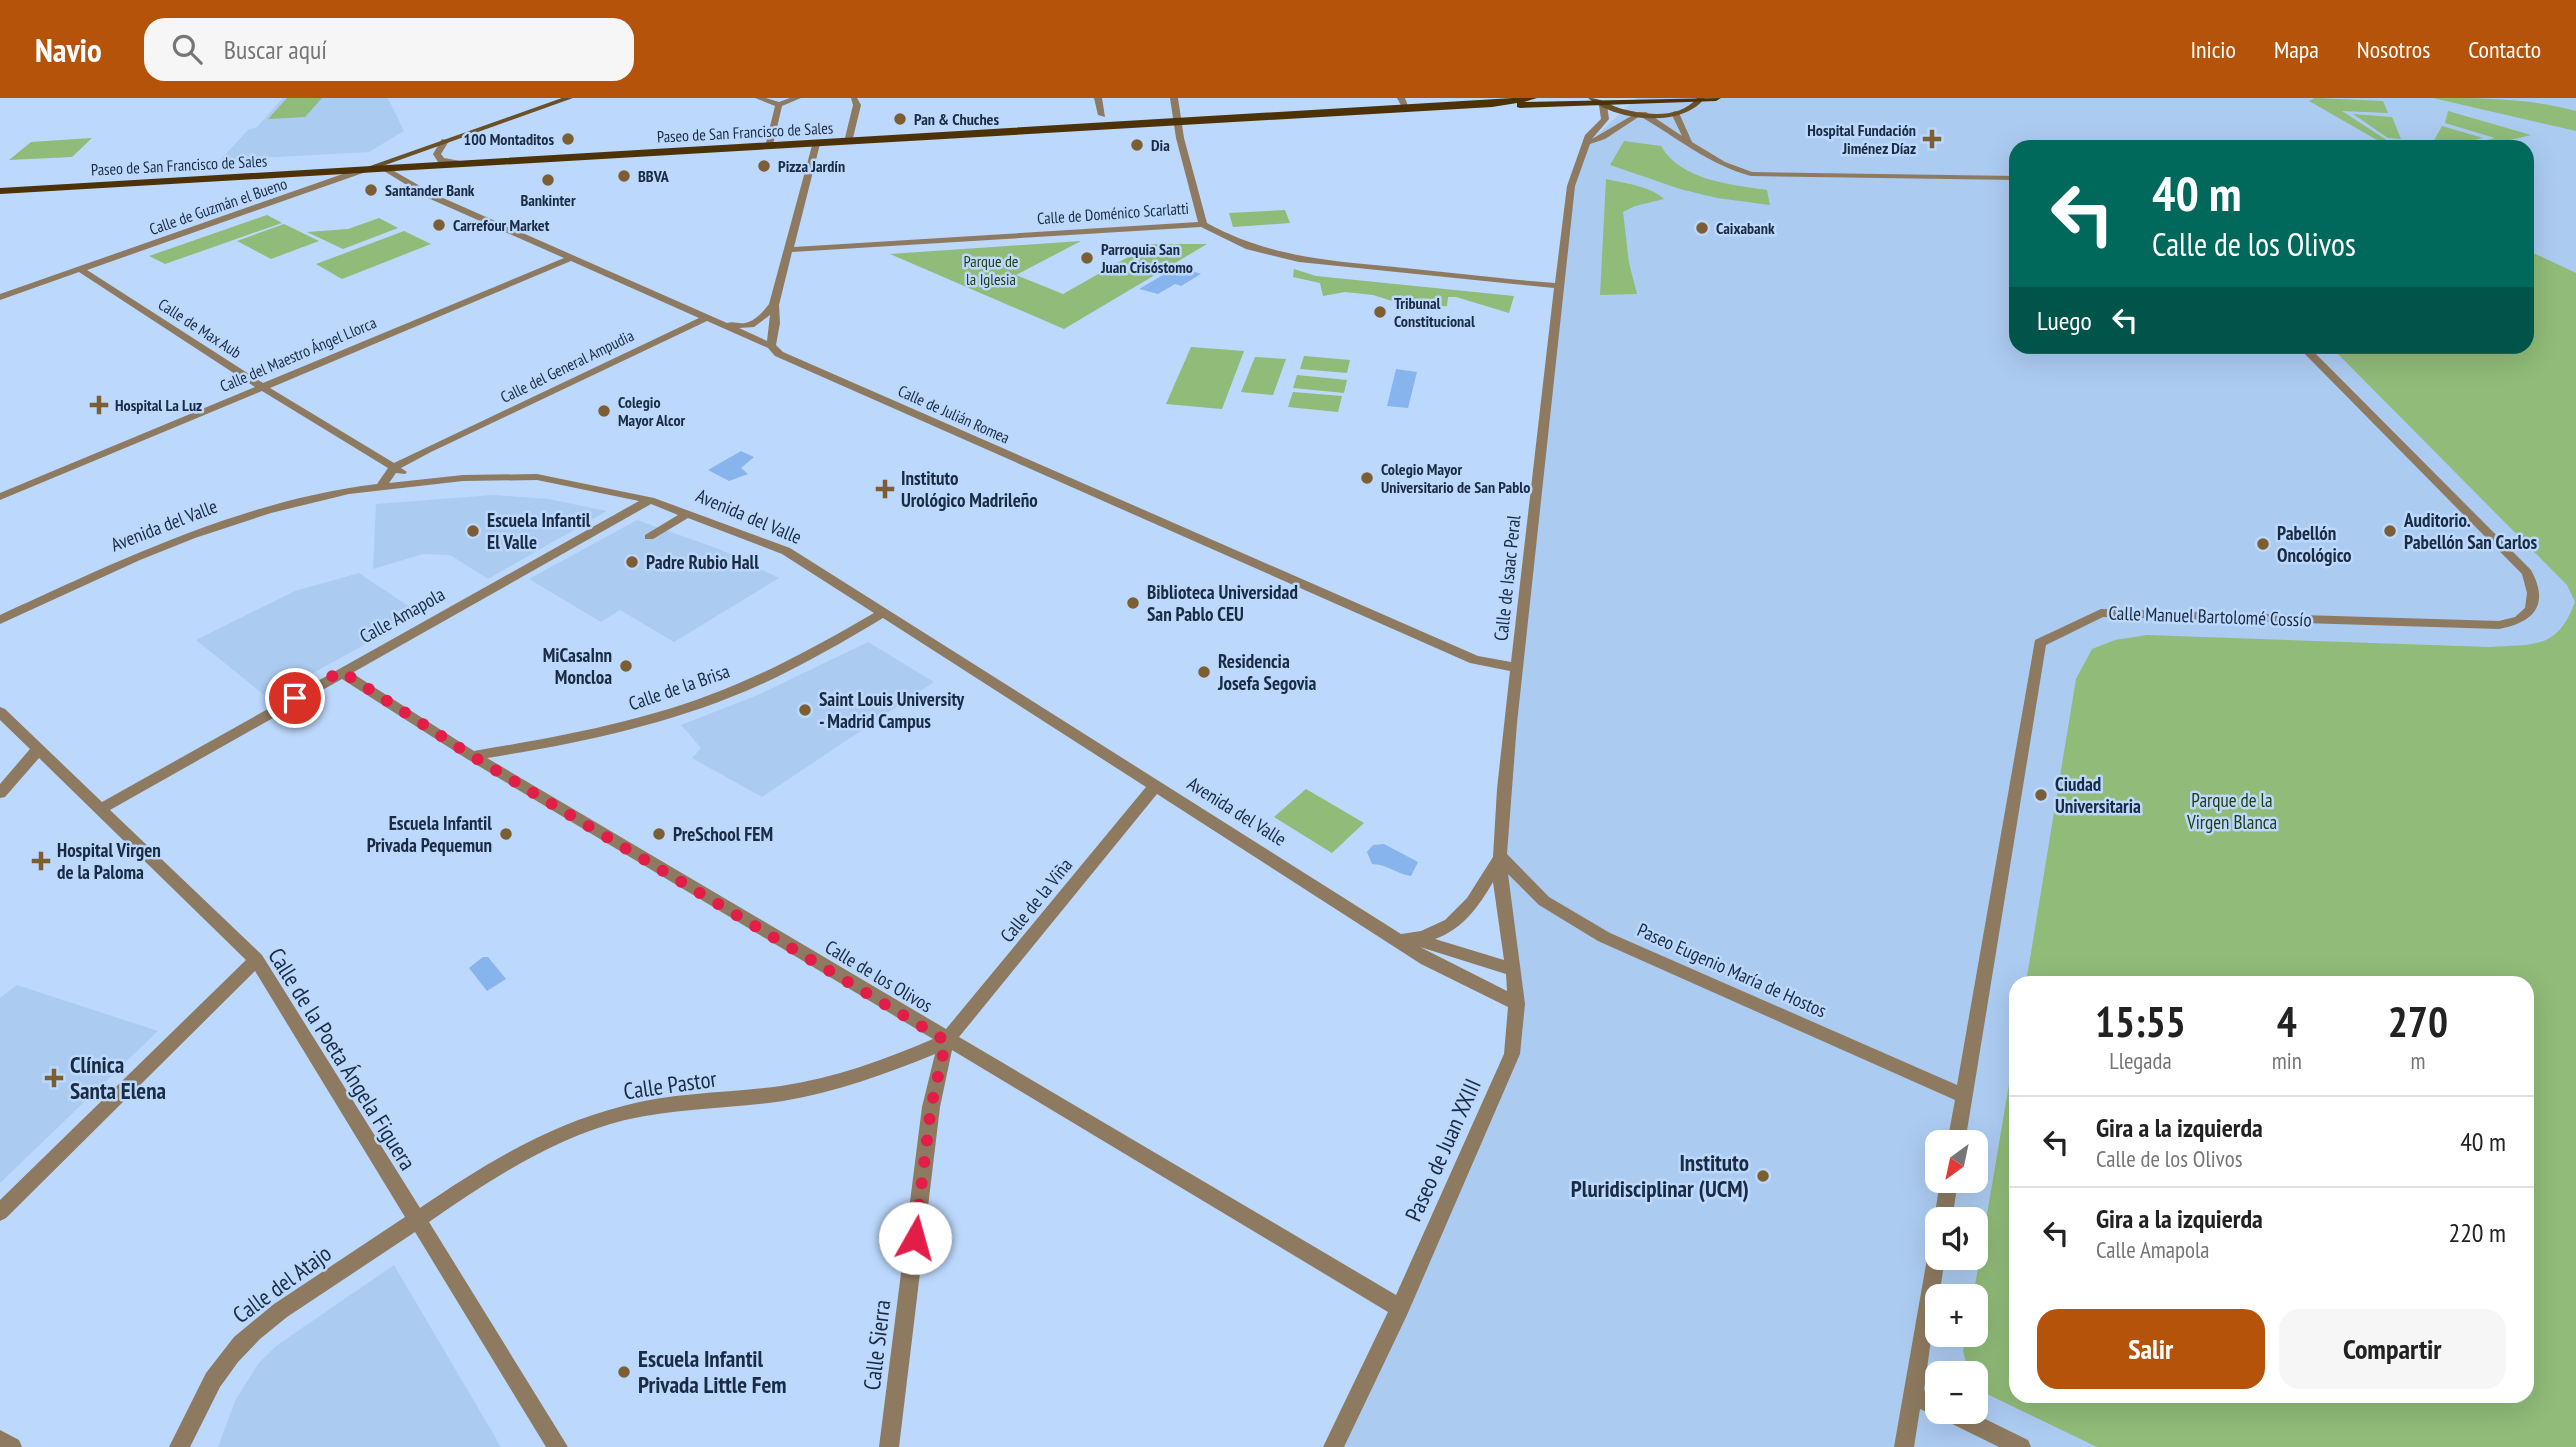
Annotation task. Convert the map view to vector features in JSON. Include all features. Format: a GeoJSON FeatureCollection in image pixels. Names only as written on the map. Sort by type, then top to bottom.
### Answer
{"type":"FeatureCollection","features":[{"type":"Feature","properties":{"kind":"main road","name":"Paseo de San Francisco de Sales"},"geometry":{"type":"LineString","coordinates":[[1492,104],[1532,98]]}},
{"type":"Feature","properties":{"kind":"main road","name":"Paseo de San Francisco de Sales"},"geometry":{"type":"LineString","coordinates":[[0,191],[1492,104],[1716,98]]}},
{"type":"Feature","properties":{"kind":"street","name":"Calle de Guzmán el Bueno"},"geometry":{"type":"LineString","coordinates":[[0,297],[569,98]]}},
{"type":"Feature","properties":{"kind":"street"},"geometry":{"type":"LineString","coordinates":[[759,98],[779,104],[797,98]]}},
{"type":"Feature","properties":{"kind":"street"},"geometry":{"type":"LineString","coordinates":[[1098,98],[1102,115]]}},
{"type":"Feature","properties":{"kind":"street"},"geometry":{"type":"LineString","coordinates":[[1174,98],[1203,224]]}},
{"type":"Feature","properties":{"kind":"street"},"geometry":{"type":"LineString","coordinates":[[1401,98],[1407,109]]}},
{"type":"Feature","properties":{"kind":"street"},"geometry":{"type":"LineString","coordinates":[[1589,142],[1602,139],[1618,123],[1641,114],[1675,113],[1695,107],[1701,98]]}},
{"type":"Feature","properties":{"kind":"street"},"geometry":{"type":"LineString","coordinates":[[848,142],[857,104],[854,99]]}},
{"type":"Feature","properties":{"kind":"street"},"geometry":{"type":"LineString","coordinates":[[1598,102],[1641,114],[1689,141],[1722,166],[1751,174],[2009,178]]}},
{"type":"Feature","properties":{"kind":"street","name":"Calle de Isaac Peral"},"geometry":{"type":"LineString","coordinates":[[1500,856],[1517,668],[1558,286],[1571,186],[1580,155],[1589,142],[1589,135],[1605,118],[1598,102]]}},
{"type":"Feature","properties":{"kind":"street"},"geometry":{"type":"LineString","coordinates":[[769,147],[779,104]]}},
{"type":"Feature","properties":{"kind":"street"},"geometry":{"type":"LineString","coordinates":[[1675,113],[1689,141]]}},
{"type":"Feature","properties":{"kind":"street"},"geometry":{"type":"LineString","coordinates":[[445,141],[438,154],[442,160],[463,164]]}},
{"type":"Feature","properties":{"kind":"street"},"geometry":{"type":"LineString","coordinates":[[771,346],[775,323],[774,305],[816,144]]}},
{"type":"Feature","properties":{"kind":"street","name":"Calle de Julián Romea"},"geometry":{"type":"LineString","coordinates":[[387,169],[431,196],[771,346],[779,354],[1475,660],[1517,668]]}},
{"type":"Feature","properties":{"kind":"street","name":"Calle de Doménico Scarlatti"},"geometry":{"type":"LineString","coordinates":[[787,250],[1203,224],[1228,241],[1273,254],[1328,264],[1558,286]]}},
{"type":"Feature","properties":{"kind":"street","name":"Calle del Maestro Ángel Llorca"},"geometry":{"type":"LineString","coordinates":[[0,497],[571,258]]}},
{"type":"Feature","properties":{"kind":"street","name":"Calle de Max Aub"},"geometry":{"type":"LineString","coordinates":[[80,269],[262,387],[394,467]]}},
{"type":"Feature","properties":{"kind":"street"},"geometry":{"type":"LineString","coordinates":[[706,318],[741,327],[752,325],[759,323],[774,305]]}},
{"type":"Feature","properties":{"kind":"street","name":"Calle del General Ampudia"},"geometry":{"type":"LineString","coordinates":[[394,467],[706,318]]}},
{"type":"Feature","properties":{"kind":"street","name":"Calle Manuel Bartolomé Cossío"},"geometry":{"type":"LineString","coordinates":[[1958,1130],[2040,643],[2101,613],[2499,625],[2527,615],[2534,604],[2535,590],[2527,573],[2310,354]]}},
{"type":"Feature","properties":{"kind":"street"},"geometry":{"type":"LineString","coordinates":[[382,486],[394,467],[401,471],[401,483]]}},
{"type":"Feature","properties":{"kind":"street","name":"Avenida del Valle"},"geometry":{"type":"LineString","coordinates":[[0,620],[136,557],[191,536],[267,511],[382,486],[463,478],[537,477],[650,500],[786,551],[1156,785],[1410,939],[1514,970]]}},
{"type":"Feature","properties":{"kind":"street","name":"Calle Amapola"},"geometry":{"type":"LineString","coordinates":[[102,808],[341,671],[650,500]]}},
{"type":"Feature","properties":{"kind":"street"},"geometry":{"type":"LineString","coordinates":[[649,537],[689,513]]}},
{"type":"Feature","properties":{"kind":"street","name":"Calle de la Brisa"},"geometry":{"type":"LineString","coordinates":[[472,756],[546,744],[686,708],[775,673],[884,612]]}},
{"type":"Feature","properties":{"kind":"street","name":"Calle de los Olivos"},"geometry":{"type":"LineString","coordinates":[[341,671],[472,756],[946,1041],[1399,1308]]}},
{"type":"Feature","properties":{"kind":"street","name":"Calle de la Poeta Ángela Figuera"},"geometry":{"type":"LineString","coordinates":[[0,712],[256,960],[558,1447]]}},
{"type":"Feature","properties":{"kind":"street"},"geometry":{"type":"LineString","coordinates":[[0,793],[39,748]]}},
{"type":"Feature","properties":{"kind":"street","name":"Calle de la Viña"},"geometry":{"type":"LineString","coordinates":[[946,1041],[1156,785]]}},
{"type":"Feature","properties":{"kind":"street"},"geometry":{"type":"LineString","coordinates":[[1410,939],[1445,929],[1469,909],[1500,856]]}},
{"type":"Feature","properties":{"kind":"street","name":"Paseo Eugenio María de Hostos"},"geometry":{"type":"LineString","coordinates":[[1500,856],[1544,901],[1604,937],[1964,1096]]}},
{"type":"Feature","properties":{"kind":"street","name":"Paseo de Juan XXIII"},"geometry":{"type":"LineString","coordinates":[[1333,1447],[1399,1308],[1512,1054],[1517,1032],[1517,1004],[1502,892],[1500,856]]}},
{"type":"Feature","properties":{"kind":"street","name":"Avenida del Valle"},"geometry":{"type":"LineString","coordinates":[[1410,939],[1427,959],[1517,1004]]}},
{"type":"Feature","properties":{"kind":"street"},"geometry":{"type":"LineString","coordinates":[[0,1212],[256,960]]}},
{"type":"Feature","properties":{"kind":"street","name":"Calle Pastor"},"geometry":{"type":"LineString","coordinates":[[418,1221],[488,1174],[546,1143],[624,1113],[802,1090],[883,1069],[946,1041]]}},
{"type":"Feature","properties":{"kind":"street","name":"Calle Sierra"},"geometry":{"type":"LineString","coordinates":[[889,1447],[931,1107],[946,1041]]}},
{"type":"Feature","properties":{"kind":"street","name":"Calle del Atajo"},"geometry":{"type":"LineString","coordinates":[[179,1447],[213,1377],[242,1342],[277,1314],[418,1221]]}},
{"type":"Feature","properties":{"kind":"street"},"geometry":{"type":"LineString","coordinates":[[1904,1447],[1934,1270]]}},
{"type":"Feature","properties":{"kind":"street"},"geometry":{"type":"LineString","coordinates":[[1913,1395],[1925,1401]]}},
{"type":"Feature","properties":{"kind":"street"},"geometry":{"type":"LineString","coordinates":[[1974,1424],[2021,1447]]}},
{"type":"Feature","properties":{"kind":"street"},"geometry":{"type":"LineString","coordinates":[[0,1440],[12,1447]]}},
{"type":"Feature","properties":{"kind":"shaded area"},"geometry":{"type":"Polygon","coordinates":[[[283,98],[388,98],[404,131],[369,152],[220,160],[249,129],[256,128],[283,98]]]}},
{"type":"Feature","properties":{"kind":"shaded area","name":"Ciudad Universitaria"},"geometry":{"type":"Polygon","coordinates":[[[1637,98],[2576,98],[2576,1447],[1333,1447],[1512,1054],[1500,856],[1571,186],[1589,142],[1637,98]]]}},
{"type":"Feature","properties":{"kind":"shaded area"},"geometry":{"type":"Polygon","coordinates":[[[1178,266],[1201,274],[1181,286],[1175,284],[1158,294],[1139,289],[1178,266]]]}},
{"type":"Feature","properties":{"kind":"shaded area"},"geometry":{"type":"Polygon","coordinates":[[[1396,369],[1417,372],[1408,408],[1387,406],[1396,369]]]}},
{"type":"Feature","properties":{"kind":"shaded area"},"geometry":{"type":"Polygon","coordinates":[[[741,451],[754,457],[741,468],[748,474],[729,481],[708,470],[741,451]]]}},
{"type":"Feature","properties":{"kind":"shaded area","name":"Escuela Infantil El Valle"},"geometry":{"type":"Polygon","coordinates":[[[493,495],[548,499],[607,511],[488,579],[450,555],[423,554],[373,569],[376,504],[493,495]]]}},
{"type":"Feature","properties":{"kind":"shaded area"},"geometry":{"type":"Polygon","coordinates":[[[637,520],[719,549],[779,578],[674,642],[620,610],[601,622],[529,579],[637,520]]]}},
{"type":"Feature","properties":{"kind":"shaded area"},"geometry":{"type":"Polygon","coordinates":[[[359,573],[420,614],[268,698],[196,640],[295,591],[359,573]]]}},
{"type":"Feature","properties":{"kind":"shaded area","name":"Saint Louis University - Madrid Campus"},"geometry":{"type":"Polygon","coordinates":[[[868,642],[934,682],[762,797],[692,758],[701,748],[681,725],[758,695],[868,642]]]}},
{"type":"Feature","properties":{"kind":"shaded area"},"geometry":{"type":"Polygon","coordinates":[[[1384,844],[1418,862],[1411,876],[1372,864],[1367,852],[1373,845],[1384,844]]]}},
{"type":"Feature","properties":{"kind":"shaded area"},"geometry":{"type":"Polygon","coordinates":[[[483,957],[488,957],[506,979],[487,991],[469,968],[483,957]]]}},
{"type":"Feature","properties":{"kind":"shaded area","name":"Clínica Santa Elena"},"geometry":{"type":"Polygon","coordinates":[[[17,985],[158,1031],[0,1183],[0,998],[17,985]]]}},
{"type":"Feature","properties":{"kind":"shaded area"},"geometry":{"type":"Polygon","coordinates":[[[394,1265],[501,1447],[218,1447],[235,1401],[258,1364],[276,1346],[394,1265]]]}},
{"type":"Feature","properties":{"kind":"green space"},"geometry":{"type":"Polygon","coordinates":[[[287,98],[322,98],[305,117],[268,119],[287,98]]]}},
{"type":"Feature","properties":{"kind":"green space"},"geometry":{"type":"Polygon","coordinates":[[[2315,98],[2383,101],[2388,113],[2342,111],[2386,140],[2377,140],[2309,101],[2315,98]]]}},
{"type":"Feature","properties":{"kind":"green space"},"geometry":{"type":"Polygon","coordinates":[[[2433,98],[2540,103],[2576,111],[2576,131],[2433,98]]]}},
{"type":"Feature","properties":{"kind":"green space"},"geometry":{"type":"Polygon","coordinates":[[[2448,111],[2531,135],[2510,140],[2487,140],[2495,138],[2445,123],[2448,111]]]}},
{"type":"Feature","properties":{"kind":"green space"},"geometry":{"type":"Polygon","coordinates":[[[2353,114],[2392,117],[2401,139],[2388,138],[2353,114]]]}},
{"type":"Feature","properties":{"kind":"green space"},"geometry":{"type":"Polygon","coordinates":[[[2442,126],[2483,138],[2475,140],[2434,140],[2442,126]]]}},
{"type":"Feature","properties":{"kind":"green space"},"geometry":{"type":"Polygon","coordinates":[[[92,138],[72,157],[9,160],[31,142],[92,138]]]}},
{"type":"Feature","properties":{"kind":"green space"},"geometry":{"type":"Polygon","coordinates":[[[1624,141],[1661,146],[1681,167],[1708,179],[1767,190],[1770,205],[1717,198],[1680,189],[1610,165],[1624,141]]]}},
{"type":"Feature","properties":{"kind":"green space"},"geometry":{"type":"Polygon","coordinates":[[[1606,179],[1644,188],[1664,199],[1623,212],[1629,263],[1637,294],[1600,295],[1606,179]]]}},
{"type":"Feature","properties":{"kind":"green space"},"geometry":{"type":"Polygon","coordinates":[[[1285,210],[1290,223],[1233,227],[1229,213],[1285,210]]]}},
{"type":"Feature","properties":{"kind":"green space"},"geometry":{"type":"Polygon","coordinates":[[[267,215],[282,223],[165,264],[149,256],[267,215]]]}},
{"type":"Feature","properties":{"kind":"green space"},"geometry":{"type":"Polygon","coordinates":[[[379,218],[398,228],[343,249],[307,232],[348,229],[379,218]]]}},
{"type":"Feature","properties":{"kind":"green space"},"geometry":{"type":"Polygon","coordinates":[[[284,224],[319,241],[271,259],[237,241],[284,224]]]}},
{"type":"Feature","properties":{"kind":"green space"},"geometry":{"type":"Polygon","coordinates":[[[404,231],[431,244],[342,279],[316,264],[404,231]]]}},
{"type":"Feature","properties":{"kind":"green space","name":"Parque de la Iglesia"},"geometry":{"type":"Polygon","coordinates":[[[1081,241],[1016,275],[1063,294],[1151,244],[1207,244],[1064,329],[890,254],[1081,241]]]}},
{"type":"Feature","properties":{"kind":"green space","name":"Parque de la Virgen Blanca"},"geometry":{"type":"Polygon","coordinates":[[[2534,253],[2576,273],[2576,1447],[2097,1447],[1988,1394],[1988,1361],[1966,1361],[1963,1351],[1964,1347],[1988,1347],[1988,1284],[1975,1284],[1978,1270],[1988,1270],[1988,1208],[2009,1084],[2009,1403],[2534,1403],[2534,976],[2027,976],[2076,679],[2092,649],[2115,640],[2147,635],[2489,647],[2532,644],[2552,637],[2568,618],[2575,602],[2567,585],[2338,354],[2534,354],[2534,253]]]}},
{"type":"Feature","properties":{"kind":"green space"},"geometry":{"type":"Polygon","coordinates":[[[1294,269],[1316,276],[1514,296],[1509,313],[1456,297],[1448,297],[1447,306],[1402,308],[1392,301],[1373,295],[1345,292],[1323,296],[1320,283],[1293,277],[1294,269]]]}},
{"type":"Feature","properties":{"kind":"green space"},"geometry":{"type":"Polygon","coordinates":[[[1191,347],[1244,351],[1222,409],[1166,404],[1191,347]]]}},
{"type":"Feature","properties":{"kind":"green space"},"geometry":{"type":"Polygon","coordinates":[[[1304,356],[1350,360],[1347,373],[1300,369],[1304,356]]]}},
{"type":"Feature","properties":{"kind":"green space"},"geometry":{"type":"Polygon","coordinates":[[[1255,357],[1286,359],[1273,395],[1241,392],[1255,357]]]}},
{"type":"Feature","properties":{"kind":"green space"},"geometry":{"type":"Polygon","coordinates":[[[1297,375],[1347,380],[1344,393],[1293,388],[1297,375]]]}},
{"type":"Feature","properties":{"kind":"green space"},"geometry":{"type":"Polygon","coordinates":[[[1293,392],[1342,396],[1338,412],[1288,407],[1293,392]]]}},
{"type":"Feature","properties":{"kind":"green space"},"geometry":{"type":"Polygon","coordinates":[[[1306,789],[1364,823],[1332,853],[1274,817],[1306,789]]]}},
{"type":"Feature","properties":{"kind":"place","name":"Pan & Chuches"},"geometry":{"type":"Point","coordinates":[900,119]}},
{"type":"Feature","properties":{"kind":"place","name":"100 Montaditos"},"geometry":{"type":"Point","coordinates":[568,139]}},
{"type":"Feature","properties":{"kind":"place","name":"Hospital Fundación Jiménez Díaz"},"geometry":{"type":"Point","coordinates":[1932,139]}},
{"type":"Feature","properties":{"kind":"place","name":"Dia"},"geometry":{"type":"Point","coordinates":[1137,145]}},
{"type":"Feature","properties":{"kind":"place","name":"Pizza Jardín"},"geometry":{"type":"Point","coordinates":[764,166]}},
{"type":"Feature","properties":{"kind":"place","name":"BBVA"},"geometry":{"type":"Point","coordinates":[624,176]}},
{"type":"Feature","properties":{"kind":"place","name":"Bankinter"},"geometry":{"type":"Point","coordinates":[548,180]}},
{"type":"Feature","properties":{"kind":"place","name":"Santander Bank"},"geometry":{"type":"Point","coordinates":[371,190]}},
{"type":"Feature","properties":{"kind":"place","name":"Carrefour Market"},"geometry":{"type":"Point","coordinates":[439,225]}},
{"type":"Feature","properties":{"kind":"place","name":"Caixabank"},"geometry":{"type":"Point","coordinates":[1702,228]}},
{"type":"Feature","properties":{"kind":"place","name":"Parroquia San Juan Crisóstomo"},"geometry":{"type":"Point","coordinates":[1087,258]}},
{"type":"Feature","properties":{"kind":"place","name":"Tribunal Constitucional"},"geometry":{"type":"Point","coordinates":[1380,312]}},
{"type":"Feature","properties":{"kind":"place","name":"Hospital La Luz"},"geometry":{"type":"Point","coordinates":[99,405]}},
{"type":"Feature","properties":{"kind":"place","name":"Colegio Mayor Alcor"},"geometry":{"type":"Point","coordinates":[604,411]}},
{"type":"Feature","properties":{"kind":"place","name":"Colegio Mayor Universitario de San Pablo"},"geometry":{"type":"Point","coordinates":[1367,478]}},
{"type":"Feature","properties":{"kind":"place","name":"Instituto Urológico Madrileño"},"geometry":{"type":"Point","coordinates":[885,489]}},
{"type":"Feature","properties":{"kind":"place","name":"Escuela Infantil El Valle"},"geometry":{"type":"Point","coordinates":[473,531]}},
{"type":"Feature","properties":{"kind":"place","name":"Auditorio. Pabellón San Carlos"},"geometry":{"type":"Point","coordinates":[2390,531]}},
{"type":"Feature","properties":{"kind":"place","name":"Pabellón Oncológico"},"geometry":{"type":"Point","coordinates":[2263,544]}},
{"type":"Feature","properties":{"kind":"place","name":"Padre Rubio Hall"},"geometry":{"type":"Point","coordinates":[632,562]}},
{"type":"Feature","properties":{"kind":"place","name":"Biblioteca Universidad San Pablo CEU"},"geometry":{"type":"Point","coordinates":[1133,603]}},
{"type":"Feature","properties":{"kind":"place","name":"MiCasaInn Moncloa"},"geometry":{"type":"Point","coordinates":[626,666]}},
{"type":"Feature","properties":{"kind":"place","name":"Residencia Josefa Segovia"},"geometry":{"type":"Point","coordinates":[1204,672]}},
{"type":"Feature","properties":{"kind":"place","name":"Saint Louis University - Madrid Campus"},"geometry":{"type":"Point","coordinates":[805,710]}},
{"type":"Feature","properties":{"kind":"place","name":"Ciudad Universitaria"},"geometry":{"type":"Point","coordinates":[2041,795]}},
{"type":"Feature","properties":{"kind":"place","name":"Escuela Infantil Privada Pequemun"},"geometry":{"type":"Point","coordinates":[506,834]}},
{"type":"Feature","properties":{"kind":"place","name":"PreSchool FEM"},"geometry":{"type":"Point","coordinates":[659,834]}},
{"type":"Feature","properties":{"kind":"place","name":"Hospital Virgen de la Paloma"},"geometry":{"type":"Point","coordinates":[41,861]}},
{"type":"Feature","properties":{"kind":"place","name":"Clínica Santa Elena"},"geometry":{"type":"Point","coordinates":[54,1078]}},
{"type":"Feature","properties":{"kind":"place","name":"Instituto Pluridisciplinar (UCM)"},"geometry":{"type":"Point","coordinates":[1763,1176]}},
{"type":"Feature","properties":{"kind":"place","name":"Escuela Infantil Privada Little Fem"},"geometry":{"type":"Point","coordinates":[624,1372]}},
{"type":"Feature","properties":{"kind":"route"},"geometry":{"type":"LineString","coordinates":[[295,698],[341,671],[472,756],[946,1041],[931,1107],[915,1238]]}}]}
